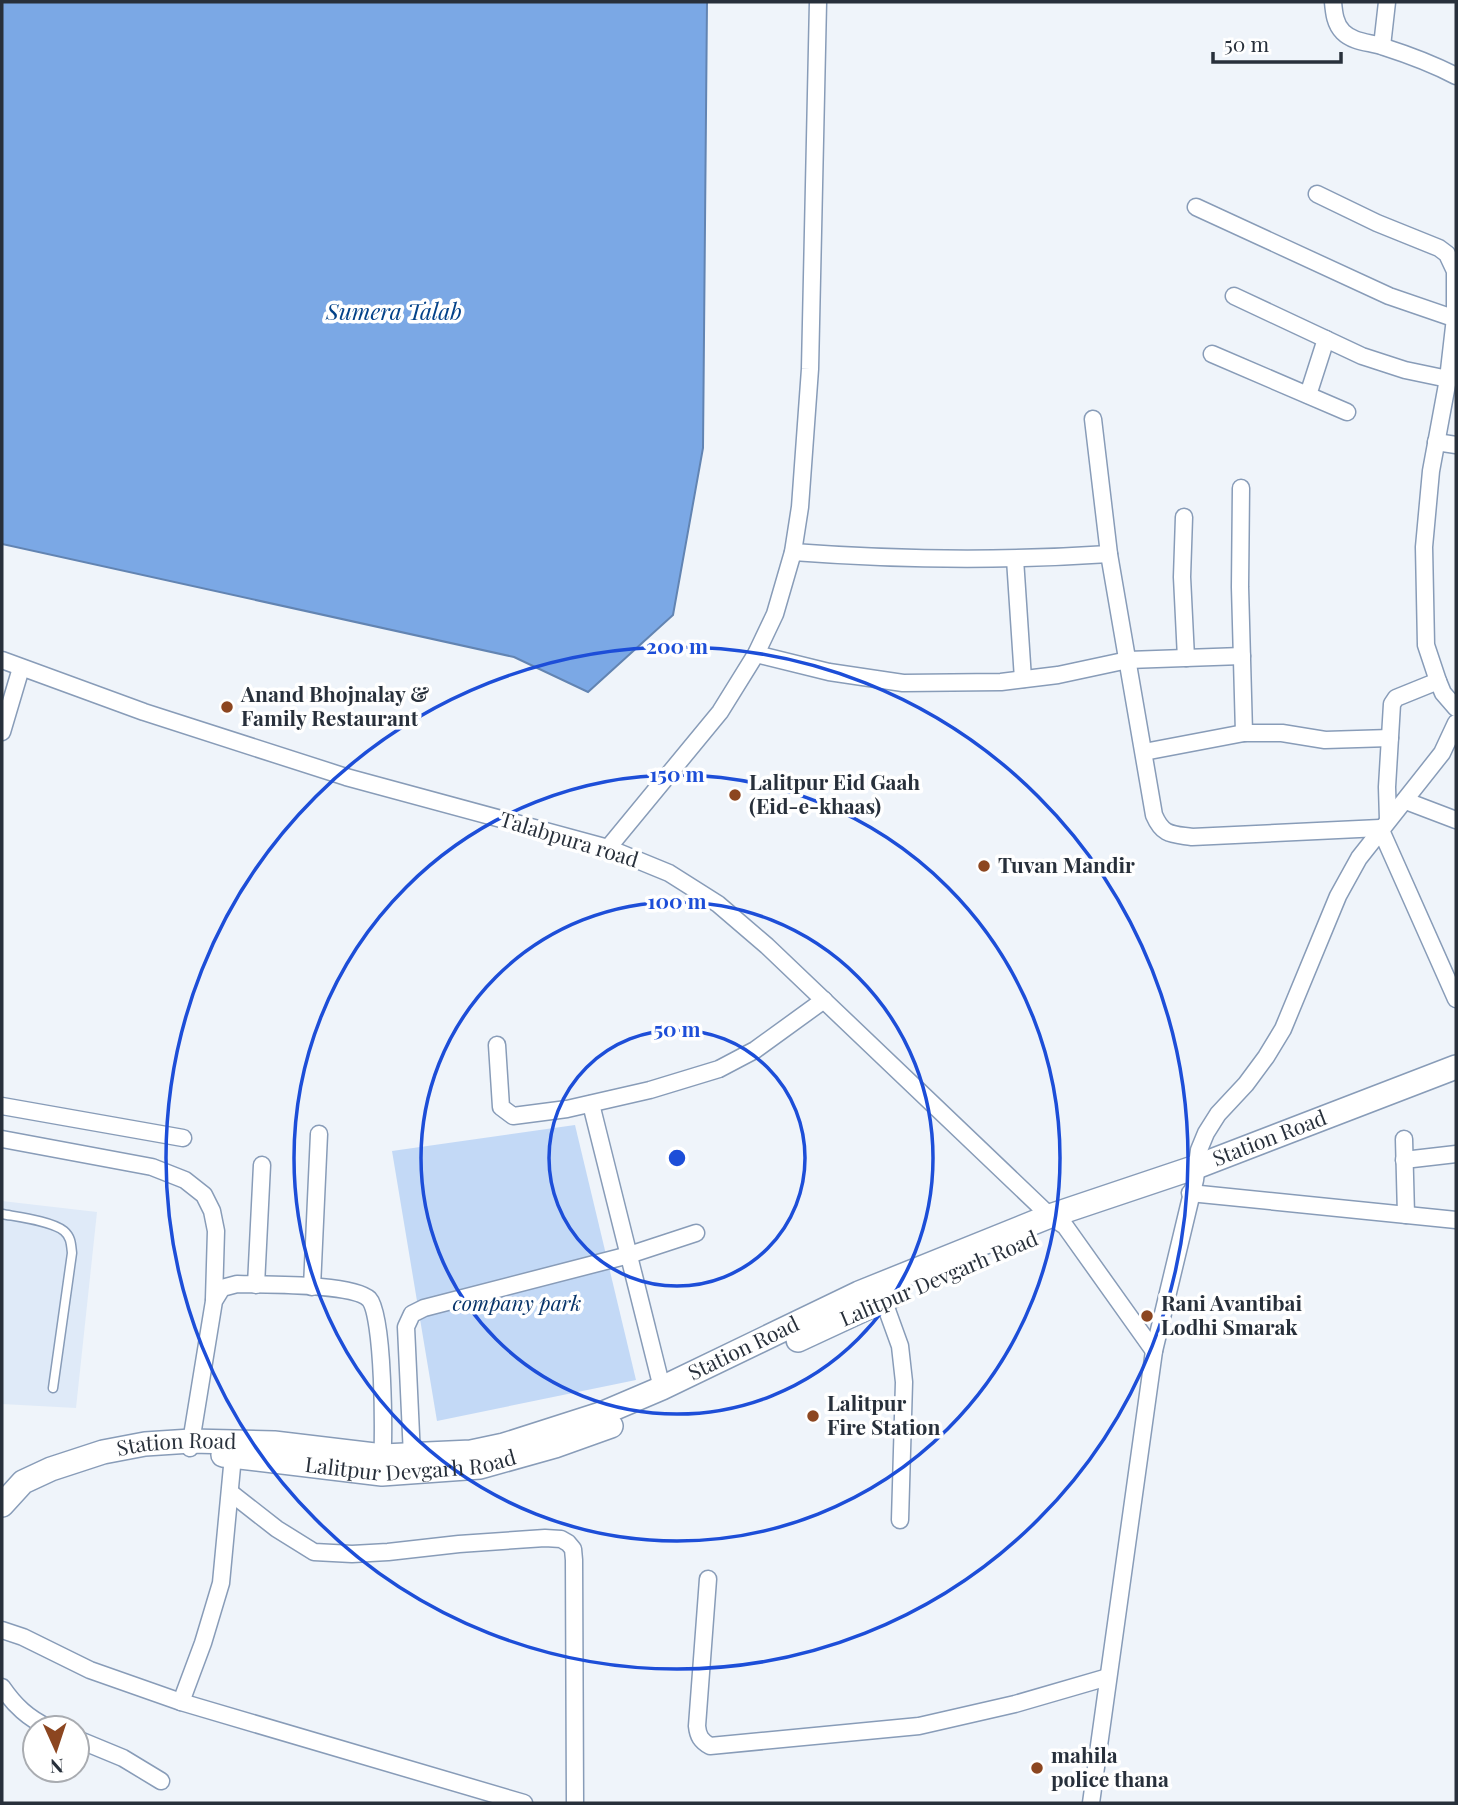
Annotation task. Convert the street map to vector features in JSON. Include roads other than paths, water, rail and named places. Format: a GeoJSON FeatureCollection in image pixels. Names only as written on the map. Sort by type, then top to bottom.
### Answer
{"type":"FeatureCollection","features":[{"type":"Feature","properties":{"kind":"main road","name":"Station Road"},"geometry":{"type":"LineString","coordinates":[[1194,1180],[1456,1067]]}},
{"type":"Feature","properties":{"kind":"main road","name":"Lalitpur Devgarh Road"},"geometry":{"type":"LineString","coordinates":[[7,1501],[118,1461],[190,1447],[233,1456],[382,1465],[480,1467],[555,1446],[666,1403],[883,1299],[1058,1221],[1307,1142],[1456,1082]]}},
{"type":"Feature","properties":{"kind":"main road","name":"Station Road"},"geometry":{"type":"LineString","coordinates":[[190,1447],[274,1443],[382,1465],[412,1456],[471,1452],[503,1445],[601,1414],[662,1388],[859,1293],[1058,1221]]}},
{"type":"Feature","properties":{"kind":"street"},"geometry":{"type":"LineString","coordinates":[[608,848],[720,712],[755,654],[775,614],[793,552],[800,507],[810,369],[818,2]]}},
{"type":"Feature","properties":{"kind":"street"},"geometry":{"type":"LineString","coordinates":[[1333,2],[1335,19],[1342,31],[1353,39],[1382,46],[1456,76]]}},
{"type":"Feature","properties":{"kind":"street"},"geometry":{"type":"LineString","coordinates":[[1382,46],[1387,2]]}},
{"type":"Feature","properties":{"kind":"street"},"geometry":{"type":"LineString","coordinates":[[1317,194],[1377,223],[1439,248],[1447,254],[1455,271],[1455,319],[1448,379],[1431,471],[1424,547],[1426,645],[1443,693],[1456,708]]}},
{"type":"Feature","properties":{"kind":"street"},"geometry":{"type":"LineString","coordinates":[[1196,206],[1389,296],[1455,319]]}},
{"type":"Feature","properties":{"kind":"street"},"geometry":{"type":"LineString","coordinates":[[1234,296],[1384,364],[1448,379]]}},
{"type":"Feature","properties":{"kind":"street"},"geometry":{"type":"LineString","coordinates":[[1308,395],[1326,339]]}},
{"type":"Feature","properties":{"kind":"street"},"geometry":{"type":"LineString","coordinates":[[1212,354],[1347,412]]}},
{"type":"Feature","properties":{"kind":"street"},"geometry":{"type":"LineString","coordinates":[[1093,419],[1109,554],[1158,826],[1167,833],[1192,837],[1384,824]]}},
{"type":"Feature","properties":{"kind":"street"},"geometry":{"type":"LineString","coordinates":[[1436,442],[1456,445]]}},
{"type":"Feature","properties":{"kind":"street"},"geometry":{"type":"LineString","coordinates":[[1241,488],[1240,587],[1244,733]]}},
{"type":"Feature","properties":{"kind":"street"},"geometry":{"type":"LineString","coordinates":[[1185,517],[1182,577],[1186,658]]}},
{"type":"Feature","properties":{"kind":"street"},"geometry":{"type":"LineString","coordinates":[[793,552],[873,558],[1015,559],[1109,554]]}},
{"type":"Feature","properties":{"kind":"street"},"geometry":{"type":"LineString","coordinates":[[1015,559],[1023,679]]}},
{"type":"Feature","properties":{"kind":"street"},"geometry":{"type":"LineString","coordinates":[[755,654],[829,672],[903,683],[1001,682],[1058,675],[1128,660],[1242,656]]}},
{"type":"Feature","properties":{"kind":"street","name":"Talabpura road"},"geometry":{"type":"LineString","coordinates":[[2,660],[144,712],[346,777],[608,848],[669,873],[718,904],[1058,1221],[1154,1352]]}},
{"type":"Feature","properties":{"kind":"street"},"geometry":{"type":"LineString","coordinates":[[2,732],[22,668]]}},
{"type":"Feature","properties":{"kind":"street"},"geometry":{"type":"LineString","coordinates":[[1438,681],[1396,698],[1392,704],[1384,824],[1456,999]]}},
{"type":"Feature","properties":{"kind":"street"},"geometry":{"type":"LineString","coordinates":[[1091,1803],[1154,1352],[1206,1133],[1218,1114],[1266,1057],[1283,1029],[1338,896],[1359,858],[1442,753],[1456,723]]}},
{"type":"Feature","properties":{"kind":"street"},"geometry":{"type":"LineString","coordinates":[[1144,752],[1244,733],[1282,733],[1325,740],[1390,738]]}},
{"type":"Feature","properties":{"kind":"street"},"geometry":{"type":"LineString","coordinates":[[1406,801],[1456,820]]}},
{"type":"Feature","properties":{"kind":"street"},"geometry":{"type":"LineString","coordinates":[[497,1045],[501,1107],[513,1116],[522,1116],[650,1090],[719,1069],[754,1050],[824,1000]]}},
{"type":"Feature","properties":{"kind":"street"},"geometry":{"type":"LineString","coordinates":[[591,1104],[662,1388]]}},
{"type":"Feature","properties":{"kind":"street"},"geometry":{"type":"LineString","coordinates":[[2,1105],[183,1138]]}},
{"type":"Feature","properties":{"kind":"street"},"geometry":{"type":"LineString","coordinates":[[312,1287],[318,1134]]}},
{"type":"Feature","properties":{"kind":"street"},"geometry":{"type":"LineString","coordinates":[[2,1139],[152,1167],[184,1180],[204,1195],[212,1211],[216,1231],[214,1301],[190,1447]]}},
{"type":"Feature","properties":{"kind":"street"},"geometry":{"type":"LineString","coordinates":[[1404,1139],[1406,1216]]}},
{"type":"Feature","properties":{"kind":"street"},"geometry":{"type":"LineString","coordinates":[[1404,1160],[1456,1154]]}},
{"type":"Feature","properties":{"kind":"street"},"geometry":{"type":"LineString","coordinates":[[256,1285],[262,1165]]}},
{"type":"Feature","properties":{"kind":"street"},"geometry":{"type":"LineString","coordinates":[[1194,1180],[1262,1198],[1456,1220]]}},
{"type":"Feature","properties":{"kind":"street"},"geometry":{"type":"LineString","coordinates":[[412,1456],[406,1327],[412,1314],[424,1308],[629,1255],[696,1233]]}},
{"type":"Feature","properties":{"kind":"street"},"geometry":{"type":"LineString","coordinates":[[214,1301],[222,1288],[237,1284],[347,1289],[368,1298],[375,1309],[380,1337],[382,1465]]}},
{"type":"Feature","properties":{"kind":"street"},"geometry":{"type":"LineString","coordinates":[[883,1299],[900,1346],[904,1382],[900,1520]]}},
{"type":"Feature","properties":{"kind":"street"},"geometry":{"type":"LineString","coordinates":[[181,1702],[221,1583],[233,1456]]}},
{"type":"Feature","properties":{"kind":"street"},"geometry":{"type":"LineString","coordinates":[[231,1493],[287,1536],[314,1552],[388,1552],[545,1538],[561,1539],[568,1543],[573,1549],[574,1560],[575,1803]]}},
{"type":"Feature","properties":{"kind":"street"},"geometry":{"type":"LineString","coordinates":[[708,1579],[697,1726],[698,1735],[710,1746],[919,1726],[1015,1704],[1108,1677]]}},
{"type":"Feature","properties":{"kind":"street"},"geometry":{"type":"LineString","coordinates":[[2,1630],[23,1637],[90,1670],[181,1702],[524,1803]]}},
{"type":"Feature","properties":{"kind":"street"},"geometry":{"type":"LineString","coordinates":[[2,1687],[14,1705],[25,1714]]}},
{"type":"Feature","properties":{"kind":"street"},"geometry":{"type":"LineString","coordinates":[[91,1746],[122,1758],[161,1781]]}},
{"type":"Feature","properties":{"kind":"lane"},"geometry":{"type":"LineString","coordinates":[[2,1214],[55,1226],[66,1232],[71,1241],[72,1252],[54,1388]]}},
{"type":"Feature","properties":{"kind":"water","name":"Sumera Talab"},"geometry":{"type":"Polygon","coordinates":[[[2,2],[707,2],[703,448],[673,615],[588,692],[514,657],[2,544],[2,2]]]}},
{"type":"Feature","properties":{"kind":"place","name":"Anand Bhojnalay & Family Restaurant"},"geometry":{"type":"Point","coordinates":[227,707]}},
{"type":"Feature","properties":{"kind":"place","name":"Lalitpur Eid Gaah (Eid-e-khaas)"},"geometry":{"type":"Point","coordinates":[735,795]}},
{"type":"Feature","properties":{"kind":"place","name":"Tuvan Mandir"},"geometry":{"type":"Point","coordinates":[984,866]}},
{"type":"Feature","properties":{"kind":"place","name":"Rani Avantibai Lodhi Smarak"},"geometry":{"type":"Point","coordinates":[1147,1316]}},
{"type":"Feature","properties":{"kind":"place","name":"Lalitpur Fire Station"},"geometry":{"type":"Point","coordinates":[813,1416]}},
{"type":"Feature","properties":{"kind":"place","name":"mahila police thana"},"geometry":{"type":"Point","coordinates":[1037,1768]}},
{"type":"Feature","properties":{"kind":"park label","name":"company park"},"geometry":{"type":"Point","coordinates":[517,1304]}}]}
